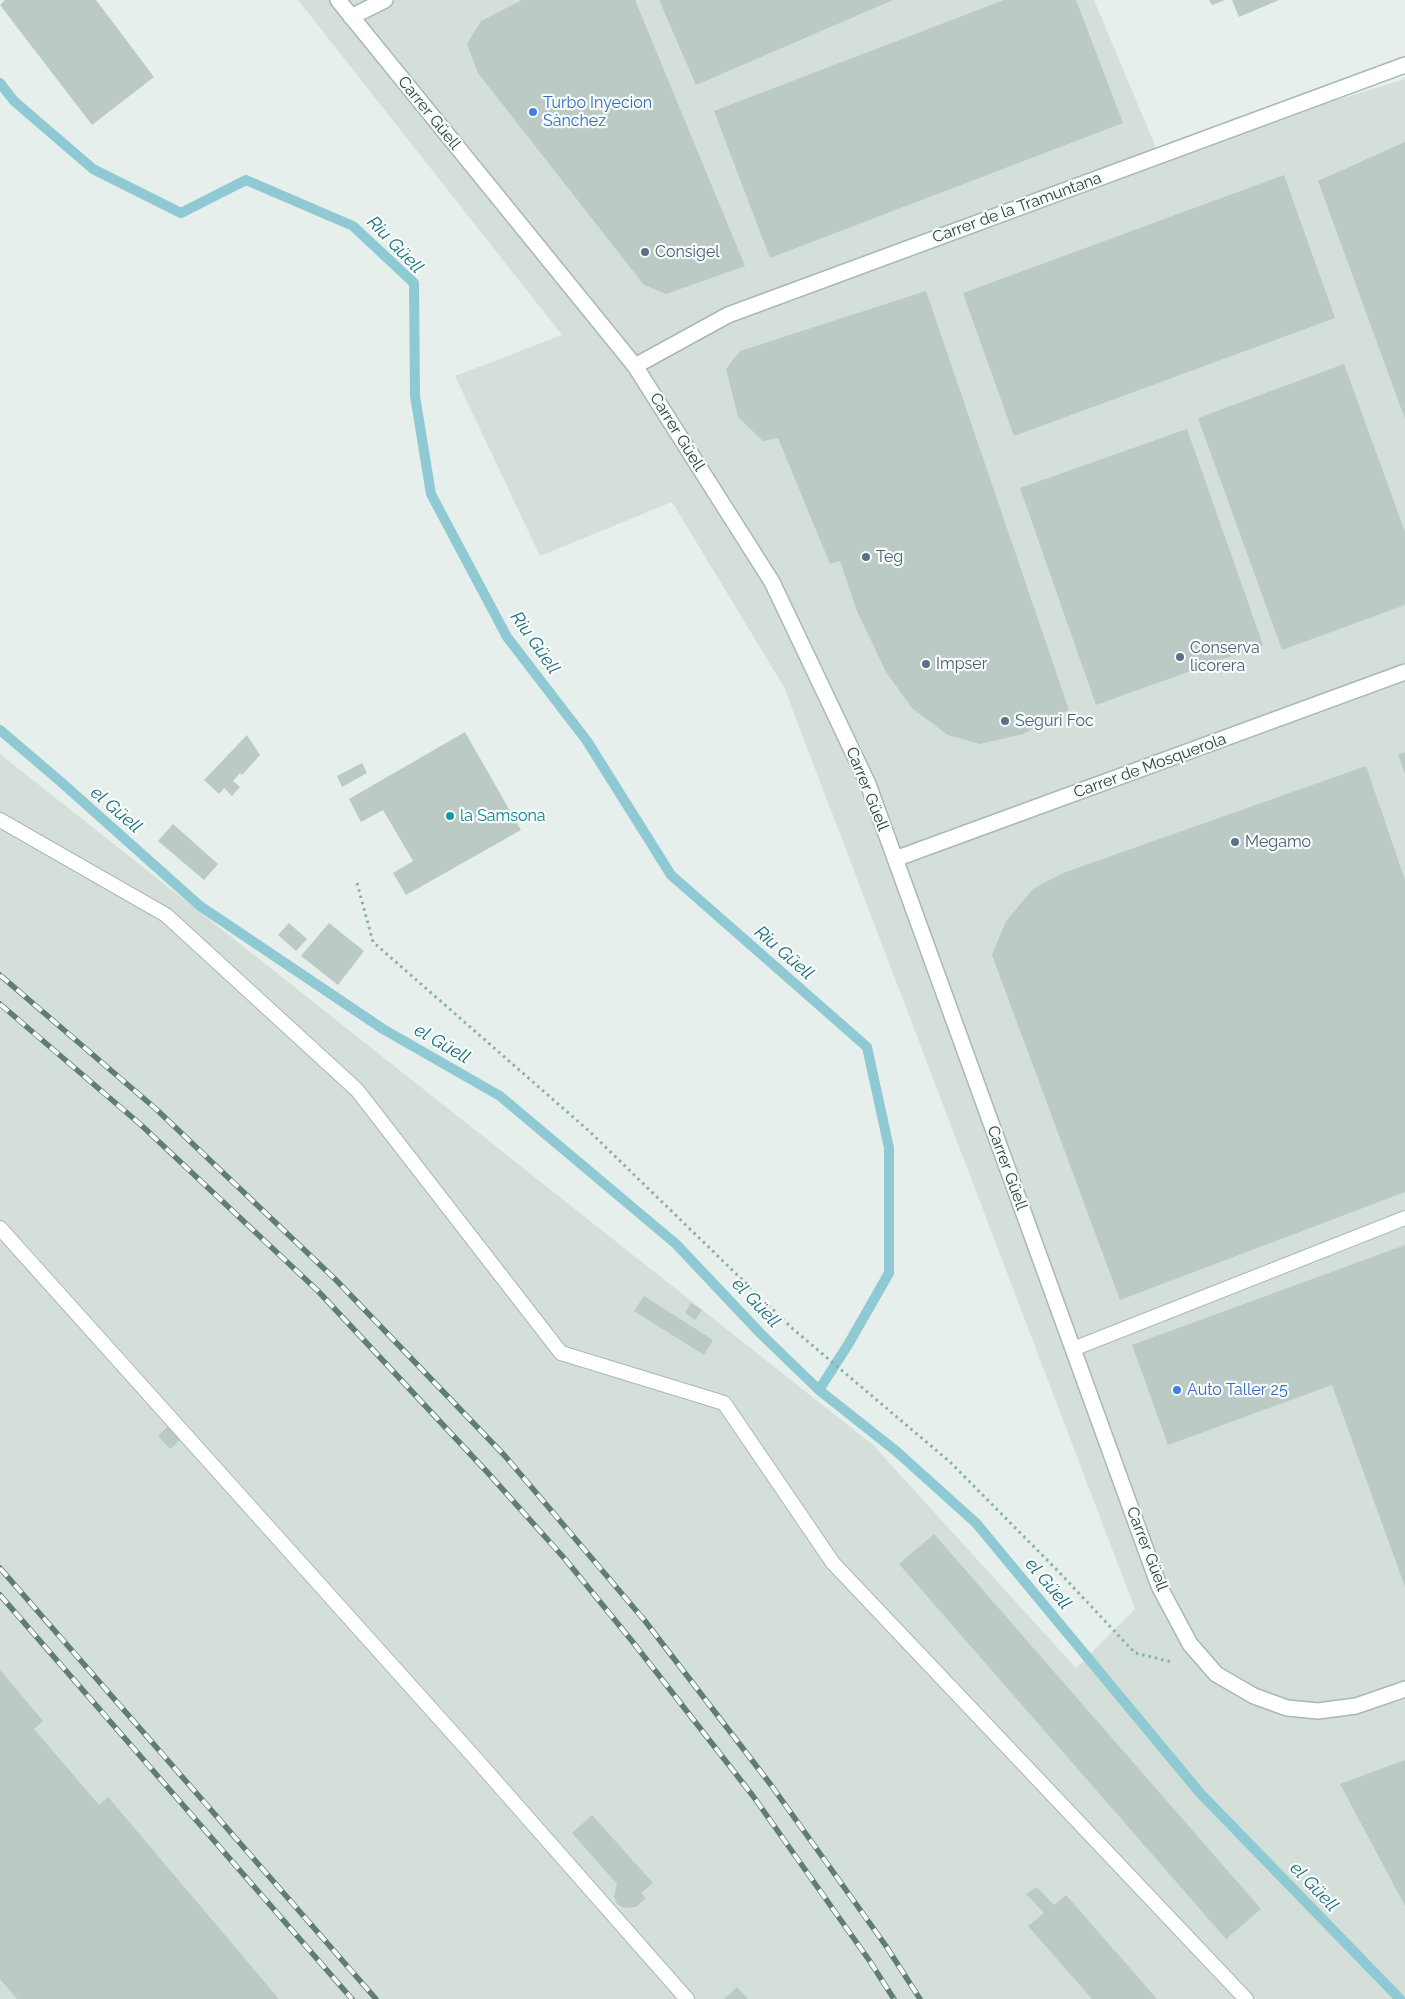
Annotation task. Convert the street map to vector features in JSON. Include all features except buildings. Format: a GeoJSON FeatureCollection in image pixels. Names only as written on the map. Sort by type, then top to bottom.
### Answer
{"type":"FeatureCollection","features":[{"type":"Feature","properties":{"kind":"street","name":"Carrer Güell"},"geometry":{"type":"LineString","coordinates":[[338,0],[635,366],[772,582],[868,784],[1159,1586],[1190,1644],[1216,1674],[1254,1696],[1287,1708],[1318,1711],[1356,1706],[1405,1690]]}},
{"type":"Feature","properties":{"kind":"street"},"geometry":{"type":"LineString","coordinates":[[351,17],[385,0]]}},
{"type":"Feature","properties":{"kind":"street","name":"Carrer de la Tramuntana"},"geometry":{"type":"LineString","coordinates":[[635,366],[728,315],[1405,65]]}},
{"type":"Feature","properties":{"kind":"street","name":"Carrer de Mosquerola"},"geometry":{"type":"LineString","coordinates":[[895,860],[1405,672]]}},
{"type":"Feature","properties":{"kind":"lane"},"geometry":{"type":"LineString","coordinates":[[0,820],[166,915],[357,1090],[561,1353],[724,1403],[833,1563],[1246,1999]]}},
{"type":"Feature","properties":{"kind":"lane"},"geometry":{"type":"LineString","coordinates":[[1073,1349],[1405,1218]]}},
{"type":"Feature","properties":{"kind":"lane"},"geometry":{"type":"LineString","coordinates":[[0,1228],[475,1758],[687,1999]]}},
{"type":"Feature","properties":{"kind":"path"},"geometry":{"type":"LineString","coordinates":[[357,883],[373,942],[589,1130],[793,1329],[950,1462],[1058,1571],[1135,1653],[1216,1674]]}},
{"type":"Feature","properties":{"kind":"shaded area"},"geometry":{"type":"Polygon","coordinates":[[[298,0],[1094,0],[1159,155],[1405,79],[1405,1999],[0,1999],[0,754],[873,1445],[1076,1668],[1135,1609],[784,687],[672,502],[540,556],[455,376],[562,335],[298,0]]]}},
{"type":"Feature","properties":{"kind":"waterway","name":"Riu Güell"},"geometry":{"type":"LineString","coordinates":[[0,83],[14,101],[93,169],[181,213],[246,180],[353,226],[414,283],[415,396],[431,494],[507,637],[587,741],[671,875],[867,1047],[889,1148],[889,1273],[849,1343],[819,1390]]}},
{"type":"Feature","properties":{"kind":"waterway","name":"el Güell"},"geometry":{"type":"LineString","coordinates":[[0,730],[200,906],[383,1029],[500,1096],[676,1244],[761,1334],[819,1390],[896,1451],[976,1523],[1200,1793],[1400,1999]]}},
{"type":"Feature","properties":{"kind":"railway"},"geometry":{"type":"LineString","coordinates":[[0,975],[156,1109],[336,1280],[505,1456],[645,1621],[771,1785],[886,1946],[920,1999]]}},
{"type":"Feature","properties":{"kind":"railway"},"geometry":{"type":"LineString","coordinates":[[0,1004],[140,1124],[318,1291],[488,1473],[565,1559],[632,1641],[753,1796],[869,1960],[894,1999]]}},
{"type":"Feature","properties":{"kind":"railway"},"geometry":{"type":"LineString","coordinates":[[0,1568],[376,1999]]}},
{"type":"Feature","properties":{"kind":"railway"},"geometry":{"type":"LineString","coordinates":[[0,1595],[352,1999]]}},
{"type":"Feature","properties":{"kind":"place","name":"Turbo Inyecion Sànchez"},"geometry":{"type":"Point","coordinates":[533,112]}},
{"type":"Feature","properties":{"kind":"place","name":"Consigel"},"geometry":{"type":"Point","coordinates":[645,252]}},
{"type":"Feature","properties":{"kind":"place","name":"Teg"},"geometry":{"type":"Point","coordinates":[866,557]}},
{"type":"Feature","properties":{"kind":"place","name":"Conserva licorera"},"geometry":{"type":"Point","coordinates":[1180,657]}},
{"type":"Feature","properties":{"kind":"place","name":"Impser"},"geometry":{"type":"Point","coordinates":[926,664]}},
{"type":"Feature","properties":{"kind":"place","name":"Seguri Foc"},"geometry":{"type":"Point","coordinates":[1005,721]}},
{"type":"Feature","properties":{"kind":"place","name":"la Samsona"},"geometry":{"type":"Point","coordinates":[450,816]}},
{"type":"Feature","properties":{"kind":"place","name":"Megamo"},"geometry":{"type":"Point","coordinates":[1235,842]}},
{"type":"Feature","properties":{"kind":"place","name":"Auto Taller 25"},"geometry":{"type":"Point","coordinates":[1177,1390]}}]}
